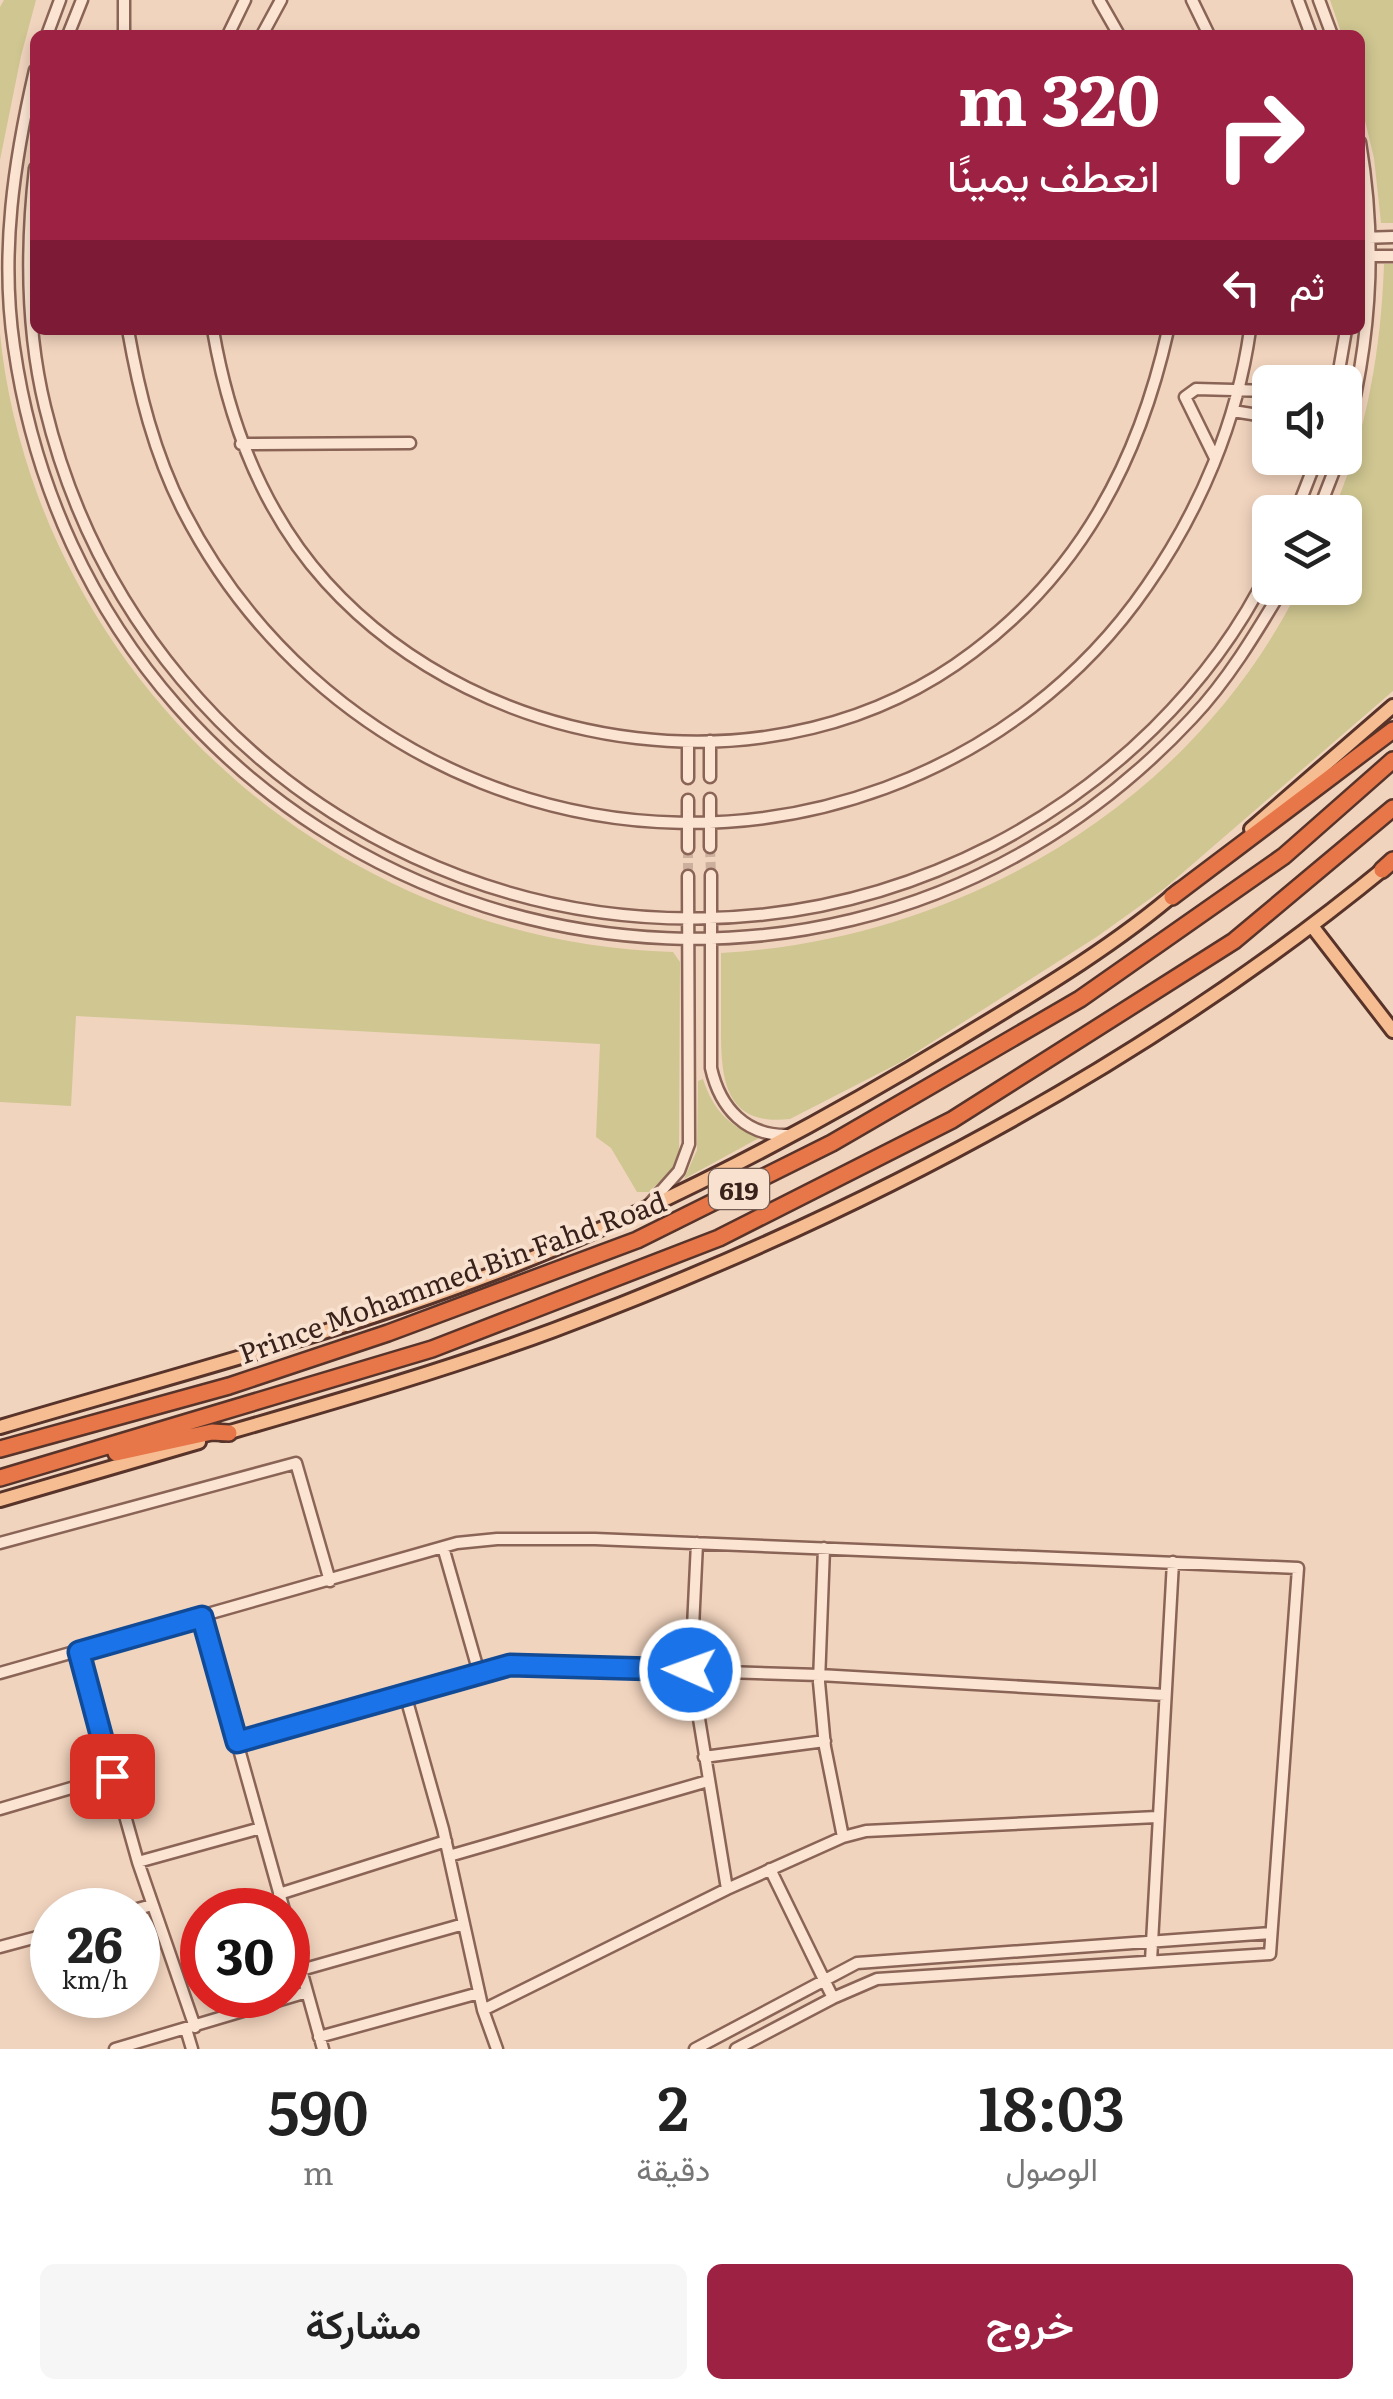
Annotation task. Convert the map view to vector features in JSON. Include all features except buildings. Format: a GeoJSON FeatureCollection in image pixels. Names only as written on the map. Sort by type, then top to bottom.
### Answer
{"type":"FeatureCollection","features":[{"type":"Feature","properties":{"kind":"highway"},"geometry":{"type":"LineString","coordinates":[[1172,896],[1393,730]]}},
{"type":"Feature","properties":{"kind":"highway","name":"Prince Mohammed Bin Fahd Road"},"geometry":{"type":"LineString","coordinates":[[0,1450],[229,1386],[388,1333],[637,1240],[832,1143],[1080,998],[1284,856],[1393,760]]}},
{"type":"Feature","properties":{"kind":"highway","name":"Prince Mohammed Bin Fahd Road"},"geometry":{"type":"LineString","coordinates":[[0,1478],[432,1349],[719,1238],[952,1120],[1200,962],[1234,940],[1393,808]]}},
{"type":"Feature","properties":{"kind":"highway"},"geometry":{"type":"LineString","coordinates":[[87,1453],[110,1454],[212,1432],[229,1433]]}},
{"type":"Feature","properties":{"kind":"main road"},"geometry":{"type":"LineString","coordinates":[[0,1427],[361,1321],[495,1273],[643,1210],[790,1135],[998,1015],[1172,896],[1393,706]]}},
{"type":"Feature","properties":{"kind":"main road"},"geometry":{"type":"LineString","coordinates":[[0,1500],[372,1391],[553,1330],[797,1230],[930,1165],[1103,1068],[1312,926],[1389,864]]}},
{"type":"Feature","properties":{"kind":"main road"},"geometry":{"type":"LineString","coordinates":[[1312,926],[1388,1014],[1393,1030]]}},
{"type":"Feature","properties":{"kind":"street"},"geometry":{"type":"LineString","coordinates":[[49,30],[60,0]]}},
{"type":"Feature","properties":{"kind":"street"},"geometry":{"type":"LineString","coordinates":[[70,30],[82,0]]}},
{"type":"Feature","properties":{"kind":"street"},"geometry":{"type":"LineString","coordinates":[[124,0],[124,30]]}},
{"type":"Feature","properties":{"kind":"street"},"geometry":{"type":"LineString","coordinates":[[231,30],[246,0]]}},
{"type":"Feature","properties":{"kind":"street"},"geometry":{"type":"LineString","coordinates":[[265,30],[281,0]]}},
{"type":"Feature","properties":{"kind":"street"},"geometry":{"type":"LineString","coordinates":[[1099,0],[1116,30]]}},
{"type":"Feature","properties":{"kind":"street"},"geometry":{"type":"LineString","coordinates":[[1192,0],[1207,30]]}},
{"type":"Feature","properties":{"kind":"street"},"geometry":{"type":"LineString","coordinates":[[1298,0],[1309,30]]}},
{"type":"Feature","properties":{"kind":"street"},"geometry":{"type":"LineString","coordinates":[[1319,0],[1330,30]]}},
{"type":"Feature","properties":{"kind":"street"},"geometry":{"type":"LineString","coordinates":[[30,93],[15,163],[5,280],[25,410],[60,520],[79,561],[124,637],[169,698],[218,750],[321,831],[386,868],[454,898],[575,930],[646,939],[712,939],[818,927],[893,909],[954,886],[1053,834],[1140,769],[1196,714],[1272,605]]}},
{"type":"Feature","properties":{"kind":"street"},"geometry":{"type":"LineString","coordinates":[[1365,333],[1365,238],[1393,238]]}},
{"type":"Feature","properties":{"kind":"street"},"geometry":{"type":"LineString","coordinates":[[1365,256],[1393,256]]}},
{"type":"Feature","properties":{"kind":"street"},"geometry":{"type":"LineString","coordinates":[[4,261],[30,261]]}},
{"type":"Feature","properties":{"kind":"street"},"geometry":{"type":"LineString","coordinates":[[33,335],[44,406],[85,526],[116,586],[162,657],[232,734],[278,775],[332,814],[395,850],[461,878],[544,903],[647,919],[689,920],[814,907],[887,889],[946,868],[1042,817],[1126,754],[1180,701],[1252,601]]}},
{"type":"Feature","properties":{"kind":"street"},"geometry":{"type":"LineString","coordinates":[[129,335],[137,384],[153,437],[174,492],[198,537],[257,622],[337,700],[410,750],[495,789],[595,816],[688,824],[797,813],[858,798],[936,766],[1016,720],[1086,661],[1130,611],[1181,533],[1233,411],[1249,335]]}},
{"type":"Feature","properties":{"kind":"street"},"geometry":{"type":"LineString","coordinates":[[214,335],[241,444],[266,497],[316,570],[387,640],[471,691],[553,722],[622,738],[688,742],[760,737],[808,728],[878,705],[940,674],[990,638],[1055,572],[1111,494],[1151,399],[1167,335]]}},
{"type":"Feature","properties":{"kind":"street"},"geometry":{"type":"LineString","coordinates":[[1340,365],[1345,335]]}},
{"type":"Feature","properties":{"kind":"street"},"geometry":{"type":"LineString","coordinates":[[1359,365],[1365,335]]}},
{"type":"Feature","properties":{"kind":"street"},"geometry":{"type":"LineString","coordinates":[[1216,458],[1185,396],[1196,390],[1252,390]]}},
{"type":"Feature","properties":{"kind":"street"},"geometry":{"type":"LineString","coordinates":[[1233,411],[1252,414]]}},
{"type":"Feature","properties":{"kind":"street"},"geometry":{"type":"LineString","coordinates":[[241,444],[410,443]]}},
{"type":"Feature","properties":{"kind":"street"},"geometry":{"type":"LineString","coordinates":[[710,741],[710,777]]}},
{"type":"Feature","properties":{"kind":"street"},"geometry":{"type":"LineString","coordinates":[[688,742],[688,778]]}},
{"type":"Feature","properties":{"kind":"street"},"geometry":{"type":"LineString","coordinates":[[710,799],[710,847]]}},
{"type":"Feature","properties":{"kind":"street"},"geometry":{"type":"LineString","coordinates":[[688,800],[688,848]]}},
{"type":"Feature","properties":{"kind":"street"},"geometry":{"type":"LineString","coordinates":[[710,875],[711,1068],[716,1092],[726,1108],[749,1124],[768,1133],[790,1135]]}},
{"type":"Feature","properties":{"kind":"street"},"geometry":{"type":"LineString","coordinates":[[643,1210],[680,1171],[689,1144],[688,876]]}},
{"type":"Feature","properties":{"kind":"street"},"geometry":{"type":"LineString","coordinates":[[0,1544],[296,1464],[330,1581]]}},
{"type":"Feature","properties":{"kind":"street"},"geometry":{"type":"LineString","coordinates":[[0,1673],[457,1542],[532,1538],[697,1543],[1298,1568],[1270,1954],[887,1978],[832,1998],[736,2049]]}},
{"type":"Feature","properties":{"kind":"street"},"geometry":{"type":"LineString","coordinates":[[697,1543],[690,1670],[727,1889]]}},
{"type":"Feature","properties":{"kind":"street"},"geometry":{"type":"LineString","coordinates":[[443,1546],[479,1673]]}},
{"type":"Feature","properties":{"kind":"street"},"geometry":{"type":"LineString","coordinates":[[824,1548],[819,1676],[825,1741],[843,1838]]}},
{"type":"Feature","properties":{"kind":"street"},"geometry":{"type":"LineString","coordinates":[[1151,1961],[1173,1562]]}},
{"type":"Feature","properties":{"kind":"street"},"geometry":{"type":"LineString","coordinates":[[202,1617],[277,1888]]}},
{"type":"Feature","properties":{"kind":"street"},"geometry":{"type":"LineString","coordinates":[[79,1652],[146,1888]]}},
{"type":"Feature","properties":{"kind":"street"},"geometry":{"type":"LineString","coordinates":[[237,1742],[510,1665],[690,1670],[1165,1695]]}},
{"type":"Feature","properties":{"kind":"street"},"geometry":{"type":"LineString","coordinates":[[405,1694],[446,1841],[483,2010],[498,2049]]}},
{"type":"Feature","properties":{"kind":"street"},"geometry":{"type":"LineString","coordinates":[[704,1757],[825,1741]]}},
{"type":"Feature","properties":{"kind":"street"},"geometry":{"type":"LineString","coordinates":[[0,1810],[112,1776]]}},
{"type":"Feature","properties":{"kind":"street"},"geometry":{"type":"LineString","coordinates":[[449,1856],[708,1781]]}},
{"type":"Feature","properties":{"kind":"street"},"geometry":{"type":"LineString","coordinates":[[483,2010],[727,1889],[866,1831],[1158,1817]]}},
{"type":"Feature","properties":{"kind":"street"},"geometry":{"type":"LineString","coordinates":[[138,1862],[261,1828]]}},
{"type":"Feature","properties":{"kind":"street"},"geometry":{"type":"LineString","coordinates":[[298,1888],[446,1841]]}},
{"type":"Feature","properties":{"kind":"street"},"geometry":{"type":"LineString","coordinates":[[770,1869],[832,1998]]}},
{"type":"Feature","properties":{"kind":"street"},"geometry":{"type":"LineString","coordinates":[[310,1967],[464,1924]]}},
{"type":"Feature","properties":{"kind":"street"},"geometry":{"type":"LineString","coordinates":[[160,1931],[190,2028],[192,2049]]}},
{"type":"Feature","properties":{"kind":"street"},"geometry":{"type":"LineString","coordinates":[[695,2049],[857,1963],[1271,1934]]}},
{"type":"Feature","properties":{"kind":"street"},"geometry":{"type":"LineString","coordinates":[[0,1947],[30,1938]]}},
{"type":"Feature","properties":{"kind":"street"},"geometry":{"type":"LineString","coordinates":[[310,2003],[321,2043],[479,1993]]}},
{"type":"Feature","properties":{"kind":"street"},"geometry":{"type":"LineString","coordinates":[[115,2049],[222,2018]]}},
{"type":"Feature","properties":{"kind":"shaded area"},"geometry":{"type":"Polygon","coordinates":[[[4,0],[36,0],[0,160],[0,7],[4,0]]]}},
{"type":"Feature","properties":{"kind":"shaded area"},"geometry":{"type":"Polygon","coordinates":[[[1330,0],[1393,0],[1393,223],[1381,223],[1374,158],[1365,121],[1365,30],[1340,30],[1330,0]]]}},
{"type":"Feature","properties":{"kind":"shaded area"},"geometry":{"type":"Polygon","coordinates":[[[1384,264],[1393,264],[1393,691],[1165,888],[1098,936],[901,1062],[790,1119],[751,1115],[738,1106],[730,1094],[722,1061],[721,953],[810,942],[897,921],[980,889],[1059,847],[1132,795],[1197,735],[1253,665],[1289,605],[1362,605],[1362,495],[1340,495],[1347,475],[1362,475],[1362,425],[1380,328],[1384,264]]]}},
{"type":"Feature","properties":{"kind":"shaded area"},"geometry":{"type":"Polygon","coordinates":[[[0,333],[9,395],[25,456],[38,496],[82,591],[139,678],[208,755],[286,820],[374,874],[468,915],[569,941],[673,952],[680,962],[679,1155],[674,1168],[649,1192],[637,1192],[611,1148],[596,1137],[600,1044],[76,1016],[71,1106],[0,1102],[0,333]]]}},
{"type":"Feature","properties":{"kind":"shaded area"},"geometry":{"type":"Polygon","coordinates":[[[703,1079],[724,1116],[759,1138],[684,1179],[697,1150],[698,1081],[703,1079]]]}},
{"type":"Feature","properties":{"kind":"tunnel"},"geometry":{"type":"LineString","coordinates":[[710,847],[711,875]]}},
{"type":"Feature","properties":{"kind":"tunnel"},"geometry":{"type":"LineString","coordinates":[[688,848],[688,876]]}},
{"type":"Feature","properties":{"kind":"route"},"geometry":{"type":"LineString","coordinates":[[112,1776],[79,1652],[202,1617],[237,1742],[510,1665],[690,1670]]}}]}
